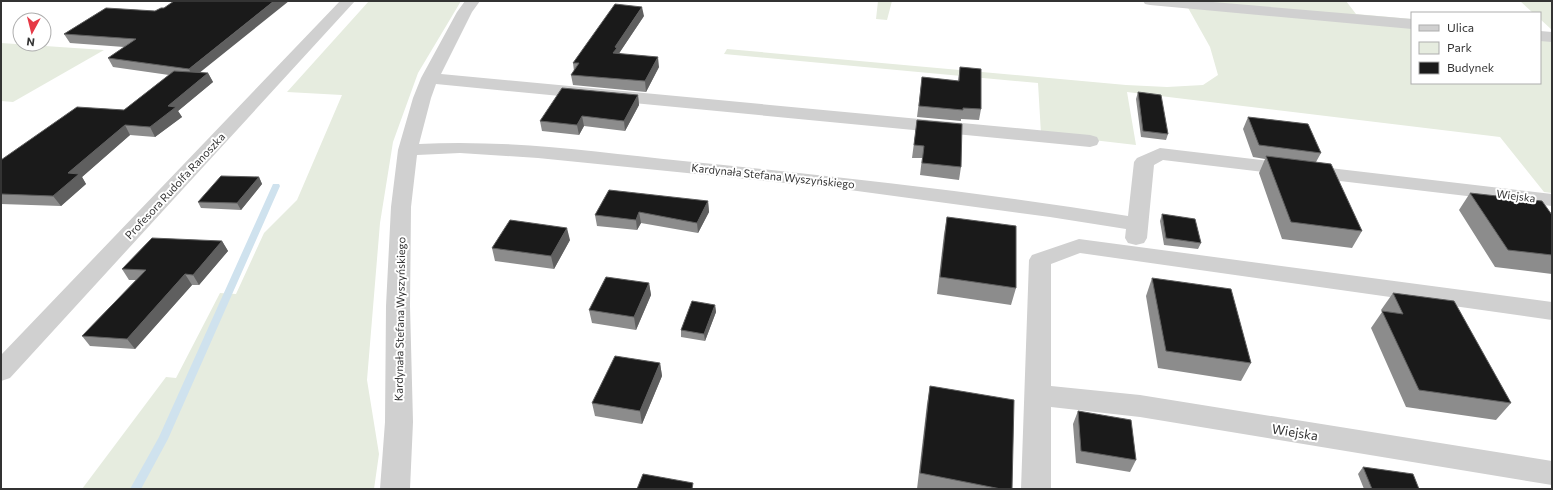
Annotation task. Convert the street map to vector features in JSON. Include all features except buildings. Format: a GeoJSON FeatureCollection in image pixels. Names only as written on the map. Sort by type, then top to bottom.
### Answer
{"type":"FeatureCollection","features":[{"type":"Feature","properties":{"kind":"street","name":"Profesora Rudolfa Ranoszka"},"geometry":{"type":"LineString","coordinates":[[1,371],[348,1]]}},
{"type":"Feature","properties":{"kind":"street","name":"Kardynała Stefana Wyszyńskiego"},"geometry":{"type":"LineString","coordinates":[[395,489],[399,422],[398,306],[401,207],[409,143],[422,98],[430,78],[465,12],[473,1]]}},
{"type":"Feature","properties":{"kind":"street"},"geometry":{"type":"LineString","coordinates":[[1150,1],[1411,24]]}},
{"type":"Feature","properties":{"kind":"street"},"geometry":{"type":"LineString","coordinates":[[1541,36],[1552,37]]}},
{"type":"Feature","properties":{"kind":"street"},"geometry":{"type":"LineString","coordinates":[[430,78],[1090,141]]}},
{"type":"Feature","properties":{"kind":"street","name":"Kardynała Stefana Wyszyńskiego"},"geometry":{"type":"LineString","coordinates":[[409,143],[538,152],[843,183],[1050,210],[1138,224]]}},
{"type":"Feature","properties":{"kind":"street","name":"Wiejska"},"geometry":{"type":"LineString","coordinates":[[1134,254],[1144,162],[1160,154],[1552,200]]}},
{"type":"Feature","properties":{"kind":"street"},"geometry":{"type":"LineString","coordinates":[[1036,489],[1040,260],[1079,246],[1552,311]]}},
{"type":"Feature","properties":{"kind":"street","name":"Wiejska"},"geometry":{"type":"LineString","coordinates":[[1038,395],[1140,406],[1552,473]]}},
{"type":"Feature","properties":{"kind":"green space"},"geometry":{"type":"Polygon","coordinates":[[[369,1],[461,1],[418,73],[393,142],[380,223],[367,380],[379,454],[374,489],[82,489],[166,377],[176,378],[220,293],[236,294],[264,233],[297,200],[342,95],[287,92],[369,1]]]}},
{"type":"Feature","properties":{"kind":"green space"},"geometry":{"type":"Polygon","coordinates":[[[878,1],[892,1],[887,20],[876,19],[878,1]]]}},
{"type":"Feature","properties":{"kind":"green space"},"geometry":{"type":"Polygon","coordinates":[[[1132,1],[1346,1],[1356,14],[1411,19],[1411,84],[1541,84],[1541,37],[1552,39],[1552,193],[1544,192],[1500,137],[1127,92],[1136,145],[1041,134],[1038,83],[724,54],[727,49],[1126,85],[1167,87],[1203,85],[1218,75],[1210,47],[1187,6],[1132,1]]]}},
{"type":"Feature","properties":{"kind":"green space"},"geometry":{"type":"Polygon","coordinates":[[[1520,1],[1552,1],[1552,30],[1541,20],[1541,12],[1532,12],[1520,1]]]}},
{"type":"Feature","properties":{"kind":"green space"},"geometry":{"type":"Polygon","coordinates":[[[1,43],[12,44],[12,52],[52,52],[52,46],[104,50],[13,102],[1,101],[1,43]]]}},
{"type":"Feature","properties":{"kind":"waterway"},"geometry":{"type":"LineString","coordinates":[[135,489],[163,439],[276,186]]}}]}
